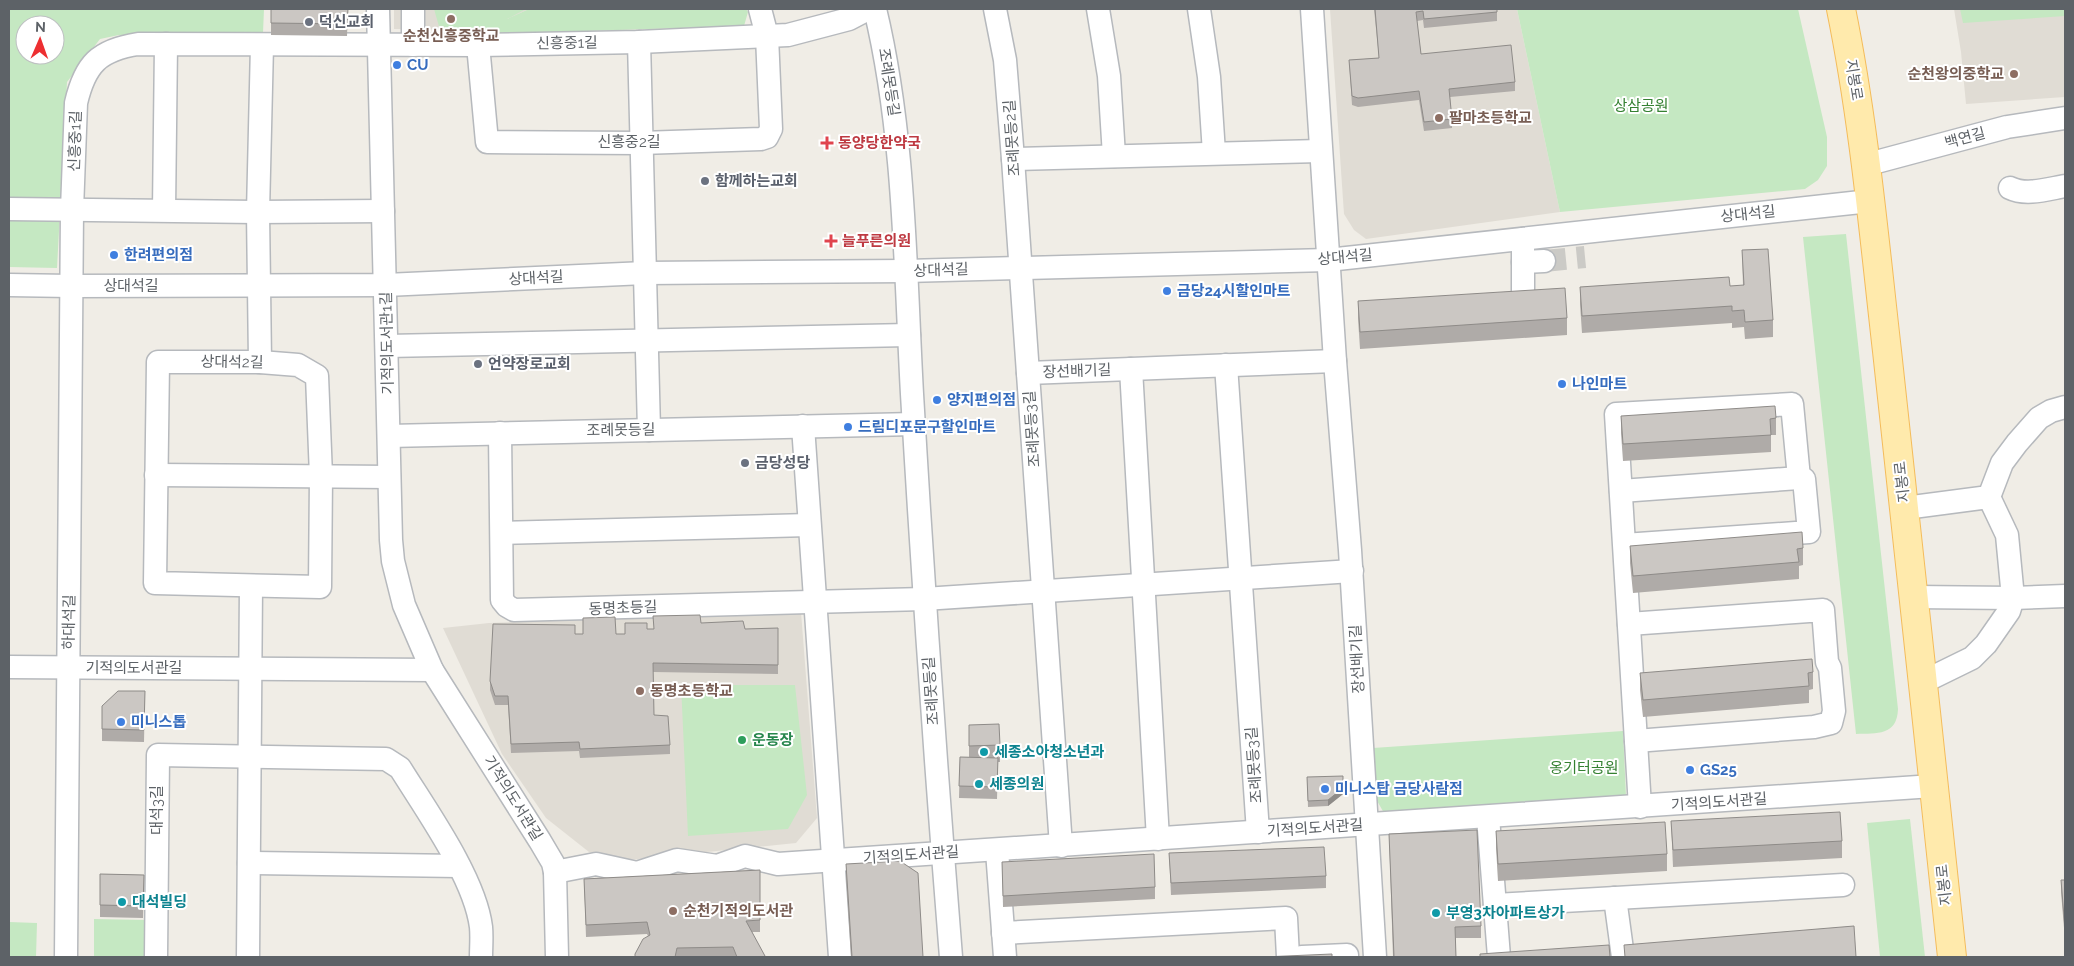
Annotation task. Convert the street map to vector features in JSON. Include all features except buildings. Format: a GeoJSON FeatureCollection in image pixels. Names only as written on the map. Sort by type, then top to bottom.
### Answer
{"type":"FeatureCollection","features":[{"type":"Feature","properties":{"kind":"main road","name":"지봉로"},"geometry":{"type":"LineString","coordinates":[[1841,9],[1855,78],[1870,201],[1905,508],[1952,957]]}},
{"type":"Feature","properties":{"kind":"street","name":"기적의도서관1길"},"geometry":{"type":"LineString","coordinates":[[378,9],[391,540],[396,577],[404,605],[432,670]]}},
{"type":"Feature","properties":{"kind":"street"},"geometry":{"type":"LineString","coordinates":[[413,9],[413,45]]}},
{"type":"Feature","properties":{"kind":"street"},"geometry":{"type":"LineString","coordinates":[[760,9],[767,36]]}},
{"type":"Feature","properties":{"kind":"street","name":"신흥중1길"},"geometry":{"type":"LineString","coordinates":[[71,286],[76,103],[80,85],[94,62],[104,53],[123,46],[138,44],[478,45],[638,42],[788,35],[849,19],[868,9]]}},
{"type":"Feature","properties":{"kind":"street","name":"조례못등길"},"geometry":{"type":"LineString","coordinates":[[875,9],[886,53],[894,101],[906,271],[924,599],[951,957]]}},
{"type":"Feature","properties":{"kind":"street","name":"조례못등2길"},"geometry":{"type":"LineString","coordinates":[[995,9],[1006,60],[1021,268]]}},
{"type":"Feature","properties":{"kind":"street"},"geometry":{"type":"LineString","coordinates":[[1098,9],[1108,76],[1114,156]]}},
{"type":"Feature","properties":{"kind":"street"},"geometry":{"type":"LineString","coordinates":[[1199,9],[1209,77],[1214,153]]}},
{"type":"Feature","properties":{"kind":"street","name":"장선배기길"},"geometry":{"type":"LineString","coordinates":[[1312,9],[1335,361],[1352,571],[1375,957]]}},
{"type":"Feature","properties":{"kind":"street","name":"신흥중2길"},"geometry":{"type":"LineString","coordinates":[[478,45],[486,142],[641,143],[761,139],[767,137],[771,129],[767,36]]}},
{"type":"Feature","properties":{"kind":"street"},"geometry":{"type":"LineString","coordinates":[[638,42],[649,430]]}},
{"type":"Feature","properties":{"kind":"street"},"geometry":{"type":"LineString","coordinates":[[164,210],[166,44]]}},
{"type":"Feature","properties":{"kind":"street"},"geometry":{"type":"LineString","coordinates":[[260,362],[258,212],[262,45]]}},
{"type":"Feature","properties":{"kind":"street","name":"백연길"},"geometry":{"type":"LineString","coordinates":[[1865,165],[2007,127],[2065,118]]}},
{"type":"Feature","properties":{"kind":"street"},"geometry":{"type":"LineString","coordinates":[[1014,159],[1320,150]]}},
{"type":"Feature","properties":{"kind":"street"},"geometry":{"type":"LineString","coordinates":[[2010,188],[2016,191],[2033,191],[2065,186]]}},
{"type":"Feature","properties":{"kind":"street","name":"상대석길"},"geometry":{"type":"LineString","coordinates":[[9,285],[386,285],[645,273],[906,271],[1328,260],[1870,201]]}},
{"type":"Feature","properties":{"kind":"street"},"geometry":{"type":"LineString","coordinates":[[9,209],[258,212],[383,211]]}},
{"type":"Feature","properties":{"kind":"street"},"geometry":{"type":"LineString","coordinates":[[1523,239],[1533,262],[1523,292]]}},
{"type":"Feature","properties":{"kind":"street","name":"조례못등3길"},"geometry":{"type":"LineString","coordinates":[[1021,268],[1061,846]]}},
{"type":"Feature","properties":{"kind":"street","name":"하대석길"},"geometry":{"type":"LineString","coordinates":[[66,957],[71,286]]}},
{"type":"Feature","properties":{"kind":"street"},"geometry":{"type":"LineString","coordinates":[[387,346],[909,335]]}},
{"type":"Feature","properties":{"kind":"street","name":"장선배기길"},"geometry":{"type":"LineString","coordinates":[[1028,374],[1335,361]]}},
{"type":"Feature","properties":{"kind":"street","name":"상대석2길"},"geometry":{"type":"LineString","coordinates":[[158,362],[260,362],[298,365],[317,376],[321,476],[320,587],[155,583],[156,475],[158,362]]}},
{"type":"Feature","properties":{"kind":"street","name":"조례못등3길"},"geometry":{"type":"LineString","coordinates":[[1226,365],[1258,832]]}},
{"type":"Feature","properties":{"kind":"street"},"geometry":{"type":"LineString","coordinates":[[1131,369],[1158,839]]}},
{"type":"Feature","properties":{"kind":"street"},"geometry":{"type":"LineString","coordinates":[[1640,807],[1616,414],[1792,404],[1799,478]]}},
{"type":"Feature","properties":{"kind":"street"},"geometry":{"type":"LineString","coordinates":[[1923,682],[1972,658],[1986,644],[2010,611],[2013,598],[2007,535],[1989,497],[2002,462],[2017,443],[2039,418],[2051,411],[2065,407]]}},
{"type":"Feature","properties":{"kind":"street","name":"조례못등길"},"geometry":{"type":"LineString","coordinates":[[389,436],[914,424]]}},
{"type":"Feature","properties":{"kind":"street"},"geometry":{"type":"LineString","coordinates":[[803,426],[840,957]]}},
{"type":"Feature","properties":{"kind":"street","name":"동명초등길"},"geometry":{"type":"LineString","coordinates":[[500,433],[502,600],[514,610],[924,599]]}},
{"type":"Feature","properties":{"kind":"street"},"geometry":{"type":"LineString","coordinates":[[156,475],[390,477]]}},
{"type":"Feature","properties":{"kind":"street"},"geometry":{"type":"LineString","coordinates":[[1621,491],[1804,479],[1808,532],[1624,544]]}},
{"type":"Feature","properties":{"kind":"street"},"geometry":{"type":"LineString","coordinates":[[1905,508],[1989,497]]}},
{"type":"Feature","properties":{"kind":"street"},"geometry":{"type":"LineString","coordinates":[[502,533],[809,525]]}},
{"type":"Feature","properties":{"kind":"street"},"geometry":{"type":"LineString","coordinates":[[924,599],[1352,571]]}},
{"type":"Feature","properties":{"kind":"street"},"geometry":{"type":"LineString","coordinates":[[248,957],[251,586]]}},
{"type":"Feature","properties":{"kind":"street"},"geometry":{"type":"LineString","coordinates":[[1914,596],[2013,598],[2065,596]]}},
{"type":"Feature","properties":{"kind":"street"},"geometry":{"type":"LineString","coordinates":[[1629,624],[1823,610],[1826,662],[1830,668],[1834,712],[1831,722],[1814,727],[1636,741]]}},
{"type":"Feature","properties":{"kind":"street","name":"기적의도서관길"},"geometry":{"type":"LineString","coordinates":[[9,667],[432,670],[540,841],[556,872],[596,864],[633,873],[641,873],[677,860],[716,866],[745,856],[778,864],[1934,786]]}},
{"type":"Feature","properties":{"kind":"street","name":"대석3길"},"geometry":{"type":"LineString","coordinates":[[156,957],[158,755],[386,758],[394,762],[400,768],[460,866],[476,906],[481,927],[481,957]]}},
{"type":"Feature","properties":{"kind":"street"},"geometry":{"type":"LineString","coordinates":[[1488,817],[1500,957]]}},
{"type":"Feature","properties":{"kind":"street"},"geometry":{"type":"LineString","coordinates":[[997,850],[1005,957]]}},
{"type":"Feature","properties":{"kind":"street"},"geometry":{"type":"LineString","coordinates":[[249,863],[460,866]]}},
{"type":"Feature","properties":{"kind":"street"},"geometry":{"type":"LineString","coordinates":[[556,872],[557,957]]}},
{"type":"Feature","properties":{"kind":"street"},"geometry":{"type":"LineString","coordinates":[[1495,905],[1843,885]]}},
{"type":"Feature","properties":{"kind":"street"},"geometry":{"type":"LineString","coordinates":[[1616,898],[1623,957]]}},
{"type":"Feature","properties":{"kind":"street"},"geometry":{"type":"LineString","coordinates":[[1003,933],[1286,918],[1288,957],[1347,955],[1347,957]]}},
{"type":"Feature","properties":{"kind":"shaded area","name":"순천신흥중학교"},"geometry":{"type":"Polygon","coordinates":[[[394,9],[529,9],[484,30],[394,29],[394,9]]]}},
{"type":"Feature","properties":{"kind":"shaded area","name":"팔마초등학교"},"geometry":{"type":"Polygon","coordinates":[[[1330,9],[1517,9],[1560,212],[1366,239],[1354,230],[1344,214],[1330,9]]]}},
{"type":"Feature","properties":{"kind":"shaded area","name":"순천왕의중학교"},"geometry":{"type":"Polygon","coordinates":[[[1954,9],[2065,9],[2065,97],[1966,104],[1961,52],[1954,9]]]}},
{"type":"Feature","properties":{"kind":"shaded area","name":"동명초등학교"},"geometry":{"type":"Polygon","coordinates":[[[801,612],[817,818],[796,843],[628,860],[589,852],[546,818],[502,754],[443,628],[489,623],[801,612]]]}},
{"type":"Feature","properties":{"kind":"green space"},"geometry":{"type":"Polygon","coordinates":[[[9,9],[264,9],[263,33],[119,35],[100,39],[67,82],[57,268],[9,267],[9,9]]]}},
{"type":"Feature","properties":{"kind":"green space"},"geometry":{"type":"Polygon","coordinates":[[[434,9],[526,9],[507,19],[529,9],[746,9],[748,12],[744,26],[492,34],[484,30],[440,30],[434,9]]]}},
{"type":"Feature","properties":{"kind":"green space","name":"상삼공원"},"geometry":{"type":"Polygon","coordinates":[[[1517,9],[1798,9],[1827,137],[1827,166],[1818,180],[1805,189],[1560,212],[1517,9]]]}},
{"type":"Feature","properties":{"kind":"green space"},"geometry":{"type":"Polygon","coordinates":[[[1960,9],[2065,9],[2065,16],[1963,23],[1960,9]]]}},
{"type":"Feature","properties":{"kind":"green space"},"geometry":{"type":"Polygon","coordinates":[[[1846,234],[1898,709],[1897,718],[1890,729],[1878,733],[1856,734],[1803,237],[1846,234]]]}},
{"type":"Feature","properties":{"kind":"green space","name":"운동장"},"geometry":{"type":"Polygon","coordinates":[[[681,685],[795,685],[807,795],[788,829],[688,836],[681,685]]]}},
{"type":"Feature","properties":{"kind":"green space","name":"옹기터공원"},"geometry":{"type":"Polygon","coordinates":[[[1623,731],[1626,796],[1384,813],[1376,799],[1373,748],[1623,731]]]}},
{"type":"Feature","properties":{"kind":"green space"},"geometry":{"type":"Polygon","coordinates":[[[1910,819],[1925,957],[1880,957],[1867,823],[1910,819]]]}},
{"type":"Feature","properties":{"kind":"green space"},"geometry":{"type":"Polygon","coordinates":[[[94,919],[146,920],[146,957],[94,957],[94,919]]]}},
{"type":"Feature","properties":{"kind":"green space"},"geometry":{"type":"Polygon","coordinates":[[[9,922],[37,923],[36,957],[9,957],[9,922]]]}},
{"type":"Feature","properties":{"kind":"tunnel"},"geometry":{"type":"LineString","coordinates":[[1544,261],[1585,257]]}},
{"type":"Feature","properties":{"kind":"place","name":"순천신흥중학교"},"geometry":{"type":"Point","coordinates":[451,19]}},
{"type":"Feature","properties":{"kind":"place","name":"덕신교회"},"geometry":{"type":"Point","coordinates":[309,22]}},
{"type":"Feature","properties":{"kind":"place","name":"CU"},"geometry":{"type":"Point","coordinates":[397,65]}},
{"type":"Feature","properties":{"kind":"place","name":"순천왕의중학교"},"geometry":{"type":"Point","coordinates":[2014,74]}},
{"type":"Feature","properties":{"kind":"place","name":"팔마초등학교"},"geometry":{"type":"Point","coordinates":[1439,118]}},
{"type":"Feature","properties":{"kind":"place","name":"동양당한약국"},"geometry":{"type":"Point","coordinates":[827,143]}},
{"type":"Feature","properties":{"kind":"place","name":"함께하는교회"},"geometry":{"type":"Point","coordinates":[705,181]}},
{"type":"Feature","properties":{"kind":"place","name":"늘푸른의원"},"geometry":{"type":"Point","coordinates":[831,241]}},
{"type":"Feature","properties":{"kind":"place","name":"한려편의점"},"geometry":{"type":"Point","coordinates":[114,255]}},
{"type":"Feature","properties":{"kind":"place","name":"금당24시할인마트"},"geometry":{"type":"Point","coordinates":[1167,291]}},
{"type":"Feature","properties":{"kind":"place","name":"언약장로교회"},"geometry":{"type":"Point","coordinates":[478,364]}},
{"type":"Feature","properties":{"kind":"place","name":"나인마트"},"geometry":{"type":"Point","coordinates":[1562,384]}},
{"type":"Feature","properties":{"kind":"place","name":"양지편의점"},"geometry":{"type":"Point","coordinates":[937,400]}},
{"type":"Feature","properties":{"kind":"place","name":"드림디포문구할인마트"},"geometry":{"type":"Point","coordinates":[848,427]}},
{"type":"Feature","properties":{"kind":"place","name":"금당성당"},"geometry":{"type":"Point","coordinates":[745,463]}},
{"type":"Feature","properties":{"kind":"place","name":"동명초등학교"},"geometry":{"type":"Point","coordinates":[640,691]}},
{"type":"Feature","properties":{"kind":"place","name":"미니스톱"},"geometry":{"type":"Point","coordinates":[121,722]}},
{"type":"Feature","properties":{"kind":"place","name":"운동장"},"geometry":{"type":"Point","coordinates":[742,740]}},
{"type":"Feature","properties":{"kind":"place","name":"세종소아청소년과"},"geometry":{"type":"Point","coordinates":[984,752]}},
{"type":"Feature","properties":{"kind":"place","name":"GS25"},"geometry":{"type":"Point","coordinates":[1690,770]}},
{"type":"Feature","properties":{"kind":"place","name":"세종의원"},"geometry":{"type":"Point","coordinates":[979,784]}},
{"type":"Feature","properties":{"kind":"place","name":"미니스탑 금당사람점"},"geometry":{"type":"Point","coordinates":[1325,789]}},
{"type":"Feature","properties":{"kind":"place","name":"대석빌딩"},"geometry":{"type":"Point","coordinates":[122,902]}},
{"type":"Feature","properties":{"kind":"place","name":"순천기적의도서관"},"geometry":{"type":"Point","coordinates":[673,911]}},
{"type":"Feature","properties":{"kind":"place","name":"부영3차아파트상가"},"geometry":{"type":"Point","coordinates":[1436,913]}}]}
